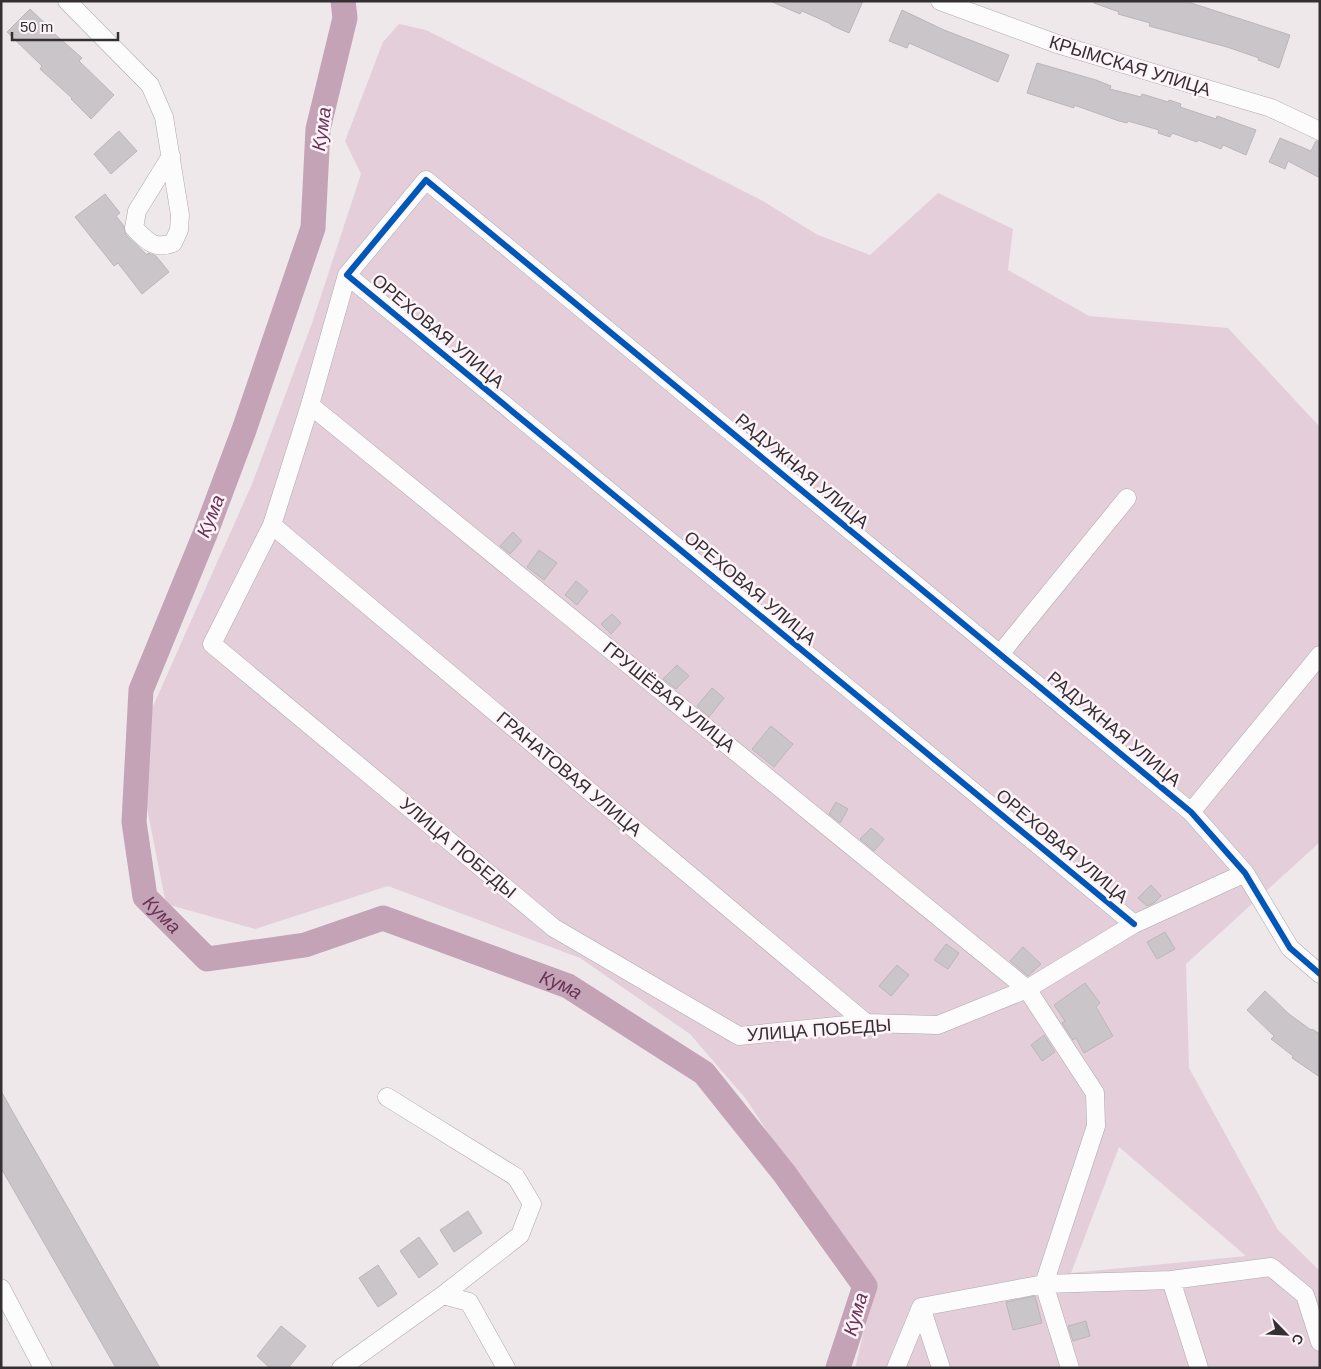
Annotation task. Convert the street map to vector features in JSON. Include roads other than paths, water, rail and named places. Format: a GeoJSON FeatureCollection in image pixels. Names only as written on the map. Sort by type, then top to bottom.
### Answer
{"type":"FeatureCollection","features":[{"type":"Feature","properties":{"kind":"street"},"geometry":{"type":"LineString","coordinates":[[66,1],[150,85],[164,117],[171,156]]}},
{"type":"Feature","properties":{"kind":"street","name":"КРЫМСКАЯ УЛИЦА"},"geometry":{"type":"LineString","coordinates":[[940,1],[1060,46],[1270,108],[1320,131]]}},
{"type":"Feature","properties":{"kind":"street","name":"РАДУЖНАЯ УЛИЦА"},"geometry":{"type":"LineString","coordinates":[[347,276],[426,180],[1191,812],[1245,873]]}},
{"type":"Feature","properties":{"kind":"street"},"geometry":{"type":"LineString","coordinates":[[272,525],[310,405],[347,276]]}},
{"type":"Feature","properties":{"kind":"street","name":"ОРЕХОВАЯ УЛИЦА"},"geometry":{"type":"LineString","coordinates":[[347,276],[1134,924]]}},
{"type":"Feature","properties":{"kind":"street","name":"ГРУШЁВАЯ УЛИЦА"},"geometry":{"type":"LineString","coordinates":[[310,405],[1027,989],[1095,1093],[1096,1126],[1044,1284]]}},
{"type":"Feature","properties":{"kind":"street"},"geometry":{"type":"LineString","coordinates":[[1000,654],[1127,498]]}},
{"type":"Feature","properties":{"kind":"street","name":"УЛИЦА ПОБЕДЫ"},"geometry":{"type":"LineString","coordinates":[[272,525],[212,644],[554,928],[739,1036],[866,1023],[938,1025],[1027,989],[1134,924],[1245,873]]}},
{"type":"Feature","properties":{"kind":"street","name":"ГРАНАТОВАЯ УЛИЦА"},"geometry":{"type":"LineString","coordinates":[[272,525],[866,1023]]}},
{"type":"Feature","properties":{"kind":"street"},"geometry":{"type":"LineString","coordinates":[[1191,812],[1320,655]]}},
{"type":"Feature","properties":{"kind":"street"},"geometry":{"type":"LineString","coordinates":[[1245,873],[1290,948],[1320,974]]}},
{"type":"Feature","properties":{"kind":"street"},"geometry":{"type":"LineString","coordinates":[[341,1368],[443,1295],[520,1235],[532,1204],[516,1177],[386,1097]]}},
{"type":"Feature","properties":{"kind":"street"},"geometry":{"type":"LineString","coordinates":[[921,1307],[1044,1284],[1171,1280],[1271,1267],[1305,1295],[1320,1342]]}},
{"type":"Feature","properties":{"kind":"street"},"geometry":{"type":"LineString","coordinates":[[1171,1280],[1199,1368]]}},
{"type":"Feature","properties":{"kind":"street"},"geometry":{"type":"LineString","coordinates":[[1044,1284],[1070,1368]]}},
{"type":"Feature","properties":{"kind":"street"},"geometry":{"type":"LineString","coordinates":[[1,1288],[43,1368]]}},
{"type":"Feature","properties":{"kind":"street"},"geometry":{"type":"LineString","coordinates":[[443,1295],[469,1302],[506,1368]]}},
{"type":"Feature","properties":{"kind":"street"},"geometry":{"type":"LineString","coordinates":[[896,1368],[921,1307]]}},
{"type":"Feature","properties":{"kind":"street"},"geometry":{"type":"LineString","coordinates":[[921,1307],[941,1368]]}},
{"type":"Feature","properties":{"kind":"waterway","name":"Кума"},"geometry":{"type":"LineString","coordinates":[[343,1],[345,18],[318,129],[313,228],[244,430],[205,534],[141,690],[134,822],[145,897],[207,959],[305,945],[383,918],[568,986],[704,1073],[784,1173],[865,1286],[838,1368]]}}]}
